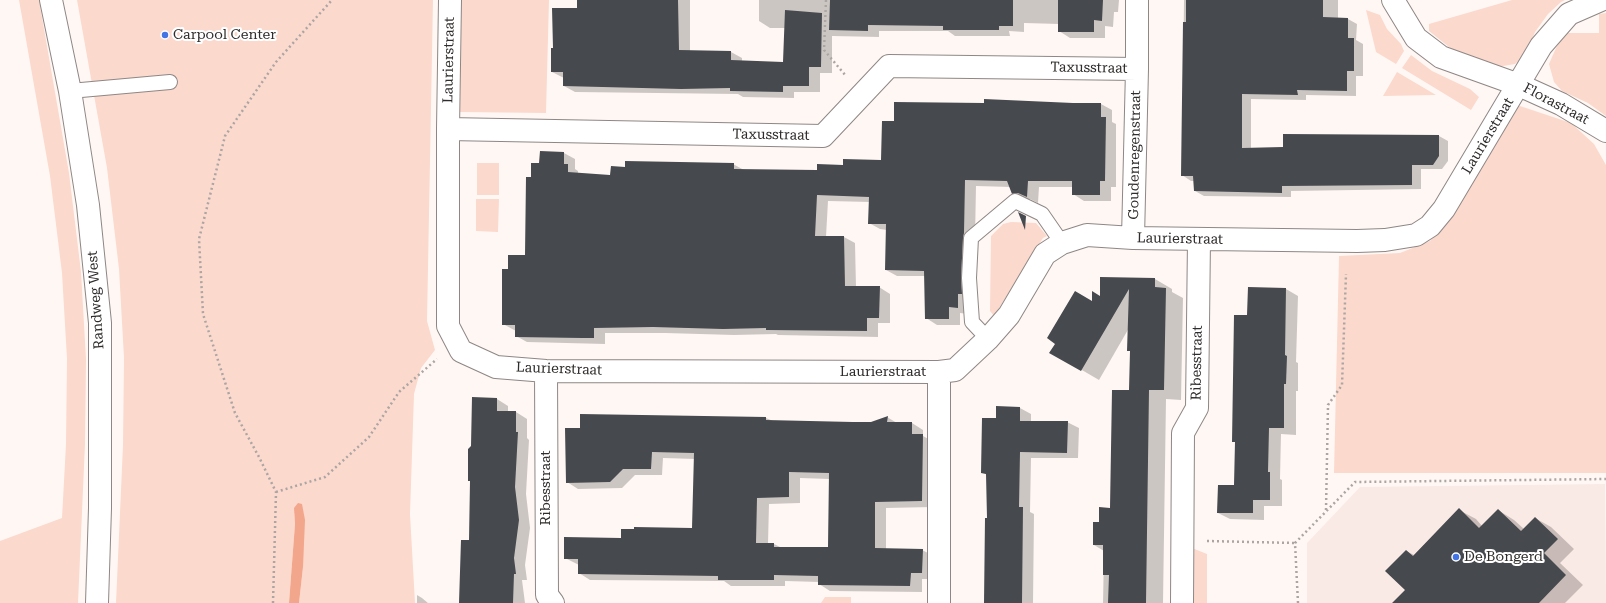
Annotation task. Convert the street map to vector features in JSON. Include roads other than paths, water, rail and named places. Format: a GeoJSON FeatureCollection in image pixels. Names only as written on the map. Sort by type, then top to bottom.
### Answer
{"type":"FeatureCollection","features":[{"type":"Feature","properties":{"kind":"street","name":"Randweg West"},"geometry":{"type":"LineString","coordinates":[[51,0],[70,92],[88,205],[100,323],[100,508],[96,603]]}},
{"type":"Feature","properties":{"kind":"street","name":"Laurierstraat"},"geometry":{"type":"LineString","coordinates":[[450,0],[448,130],[448,326],[460,351],[496,367],[546,371],[939,372],[955,370],[988,339],[1009,315],[1045,254],[1062,242],[1087,235],[1133,238],[1357,241],[1385,240],[1416,235],[1430,226],[1444,209],[1541,46],[1568,14],[1601,0]]}},
{"type":"Feature","properties":{"kind":"street","name":"Goudenregenstraat"},"geometry":{"type":"LineString","coordinates":[[1133,238],[1137,0]]}},
{"type":"Feature","properties":{"kind":"street","name":"Florastraat"},"geometry":{"type":"LineString","coordinates":[[1393,0],[1416,38],[1441,57],[1519,84],[1561,104],[1606,132]]}},
{"type":"Feature","properties":{"kind":"street","name":"Taxusstraat"},"geometry":{"type":"LineString","coordinates":[[448,130],[822,136],[889,66],[1137,69]]}},
{"type":"Feature","properties":{"kind":"street","name":"Ribesstraat"},"geometry":{"type":"LineString","coordinates":[[1182,603],[1182,433],[1197,408],[1199,239]]}},
{"type":"Feature","properties":{"kind":"street","name":"Ribesstraat"},"geometry":{"type":"LineString","coordinates":[[546,371],[547,595],[553,603]]}},
{"type":"Feature","properties":{"kind":"street"},"geometry":{"type":"LineString","coordinates":[[939,372],[939,603]]}},
{"type":"Feature","properties":{"kind":"lane"},"geometry":{"type":"LineString","coordinates":[[70,92],[170,82]]}},
{"type":"Feature","properties":{"kind":"lane"},"geometry":{"type":"LineString","coordinates":[[988,339],[972,322],[968,278],[971,238],[1015,202],[1042,214],[1062,242]]}},
{"type":"Feature","properties":{"kind":"place","name":"Carpool Center"},"geometry":{"type":"Point","coordinates":[165,35]}},
{"type":"Feature","properties":{"kind":"place","name":"De Bongerd"},"geometry":{"type":"Point","coordinates":[1456,557]}}]}
